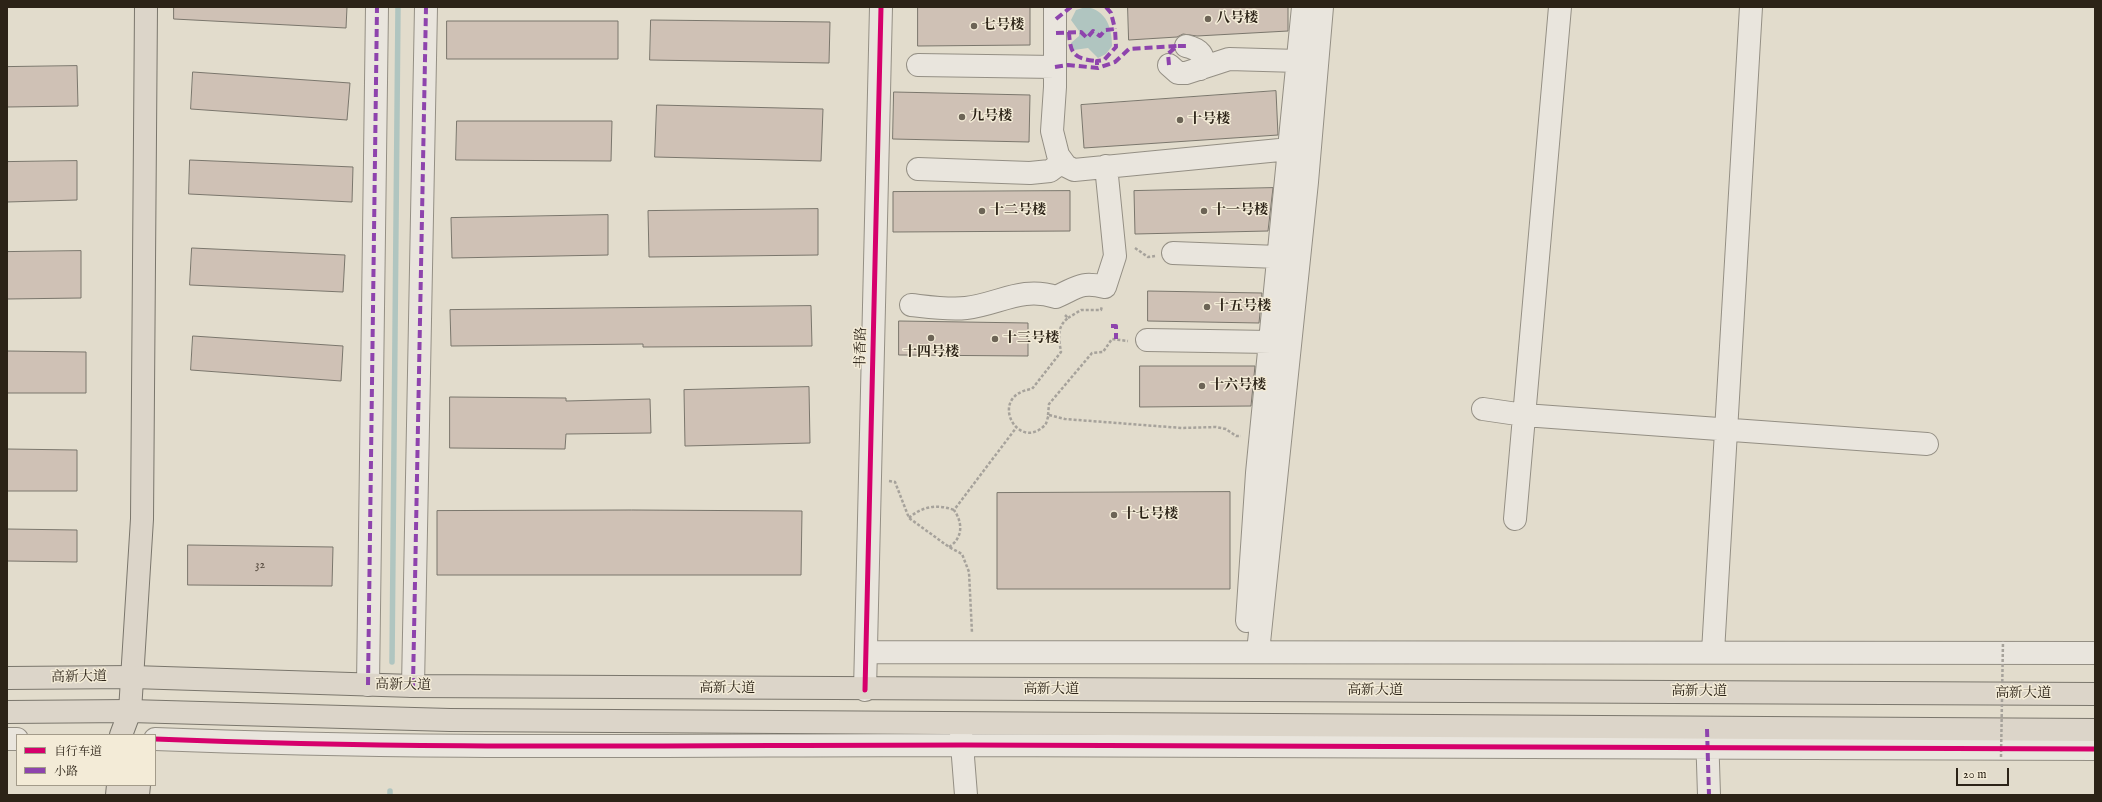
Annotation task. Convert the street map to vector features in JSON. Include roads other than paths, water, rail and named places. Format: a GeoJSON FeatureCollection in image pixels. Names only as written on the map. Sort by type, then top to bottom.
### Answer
{"type":"FeatureCollection","features":[{"type":"Feature","properties":{"kind":"main road"},"geometry":{"type":"LineString","coordinates":[[121,734],[130,711],[143,511],[146,7]]}},
{"type":"Feature","properties":{"kind":"main road","name":"高新大道"},"geometry":{"type":"LineString","coordinates":[[7,678],[133,677],[413,686],[865,690],[2095,694]]}},
{"type":"Feature","properties":{"kind":"main road"},"geometry":{"type":"LineString","coordinates":[[130,711],[140,734]]}},
{"type":"Feature","properties":{"kind":"main road"},"geometry":{"type":"LineString","coordinates":[[7,712],[130,711],[450,720],[960,722],[1708,738],[2095,730]]}},
{"type":"Feature","properties":{"kind":"street"},"geometry":{"type":"LineString","coordinates":[[368,685],[378,7]]}},
{"type":"Feature","properties":{"kind":"street"},"geometry":{"type":"LineString","coordinates":[[413,686],[426,7]]}},
{"type":"Feature","properties":{"kind":"street","name":"书香路"},"geometry":{"type":"LineString","coordinates":[[865,690],[881,7]]}},
{"type":"Feature","properties":{"kind":"street"},"geometry":{"type":"LineString","coordinates":[[1055,7],[1055,67],[1052,131],[1058,155],[1066,166],[1074,170],[1290,149]]}},
{"type":"Feature","properties":{"kind":"street"},"geometry":{"type":"LineString","coordinates":[[1252,652],[1257,473],[1262,438],[1278,257],[1303,7]]}},
{"type":"Feature","properties":{"kind":"street"},"geometry":{"type":"LineString","coordinates":[[1252,652],[1307,182],[1322,7]]}},
{"type":"Feature","properties":{"kind":"street"},"geometry":{"type":"LineString","coordinates":[[1515,519],[1560,7]]}},
{"type":"Feature","properties":{"kind":"street"},"geometry":{"type":"LineString","coordinates":[[1713,652],[1751,7]]}},
{"type":"Feature","properties":{"kind":"street"},"geometry":{"type":"LineString","coordinates":[[1186,46],[1196,48],[1200,52],[1202,64],[1200,69]]}},
{"type":"Feature","properties":{"kind":"street"},"geometry":{"type":"LineString","coordinates":[[1169,65],[1178,73],[1186,74],[1229,59],[1298,61]]}},
{"type":"Feature","properties":{"kind":"street"},"geometry":{"type":"LineString","coordinates":[[918,65],[1055,67]]}},
{"type":"Feature","properties":{"kind":"street"},"geometry":{"type":"LineString","coordinates":[[918,169],[1030,173],[1050,171],[1062,162]]}},
{"type":"Feature","properties":{"kind":"street"},"geometry":{"type":"LineString","coordinates":[[911,305],[966,308],[1019,294],[1042,292],[1056,297],[1070,288],[1083,284],[1105,287],[1115,256],[1106,166]]}},
{"type":"Feature","properties":{"kind":"street"},"geometry":{"type":"LineString","coordinates":[[1173,253],[1278,257]]}},
{"type":"Feature","properties":{"kind":"street"},"geometry":{"type":"LineString","coordinates":[[1147,340],[1271,342]]}},
{"type":"Feature","properties":{"kind":"street"},"geometry":{"type":"LineString","coordinates":[[1483,409],[1524,415],[1927,444]]}},
{"type":"Feature","properties":{"kind":"street"},"geometry":{"type":"LineString","coordinates":[[867,652],[2095,653]]}},
{"type":"Feature","properties":{"kind":"street"},"geometry":{"type":"LineString","coordinates":[[960,722],[966,795]]}},
{"type":"Feature","properties":{"kind":"street"},"geometry":{"type":"LineString","coordinates":[[1708,738],[1709,795]]}},
{"type":"Feature","properties":{"kind":"street"},"geometry":{"type":"LineString","coordinates":[[156,739],[248,743],[426,746],[963,745],[1708,738],[2095,749]]}},
{"type":"Feature","properties":{"kind":"water"},"geometry":{"type":"Polygon","coordinates":[[[1086,7],[1099,12],[1103,16],[1107,21],[1111,33],[1112,46],[1106,54],[1098,58],[1088,48],[1074,50],[1072,48],[1071,43],[1079,36],[1079,31],[1071,20],[1076,10],[1086,7]]]}},
{"type":"Feature","properties":{"kind":"waterway"},"geometry":{"type":"LineString","coordinates":[[392,662],[398,7]]}},
{"type":"Feature","properties":{"kind":"place","name":"八号楼"},"geometry":{"type":"Point","coordinates":[1208,19]}},
{"type":"Feature","properties":{"kind":"place","name":"七号楼"},"geometry":{"type":"Point","coordinates":[974,26]}},
{"type":"Feature","properties":{"kind":"place","name":"九号楼"},"geometry":{"type":"Point","coordinates":[962,117]}},
{"type":"Feature","properties":{"kind":"place","name":"十号楼"},"geometry":{"type":"Point","coordinates":[1180,120]}},
{"type":"Feature","properties":{"kind":"place","name":"十二号楼"},"geometry":{"type":"Point","coordinates":[982,211]}},
{"type":"Feature","properties":{"kind":"place","name":"十一号楼"},"geometry":{"type":"Point","coordinates":[1204,211]}},
{"type":"Feature","properties":{"kind":"place","name":"十五号楼"},"geometry":{"type":"Point","coordinates":[1207,307]}},
{"type":"Feature","properties":{"kind":"place","name":"十四号楼"},"geometry":{"type":"Point","coordinates":[931,338]}},
{"type":"Feature","properties":{"kind":"place","name":"十三号楼"},"geometry":{"type":"Point","coordinates":[995,339]}},
{"type":"Feature","properties":{"kind":"place","name":"十六号楼"},"geometry":{"type":"Point","coordinates":[1202,386]}},
{"type":"Feature","properties":{"kind":"place","name":"十七号楼"},"geometry":{"type":"Point","coordinates":[1114,515]}}]}
